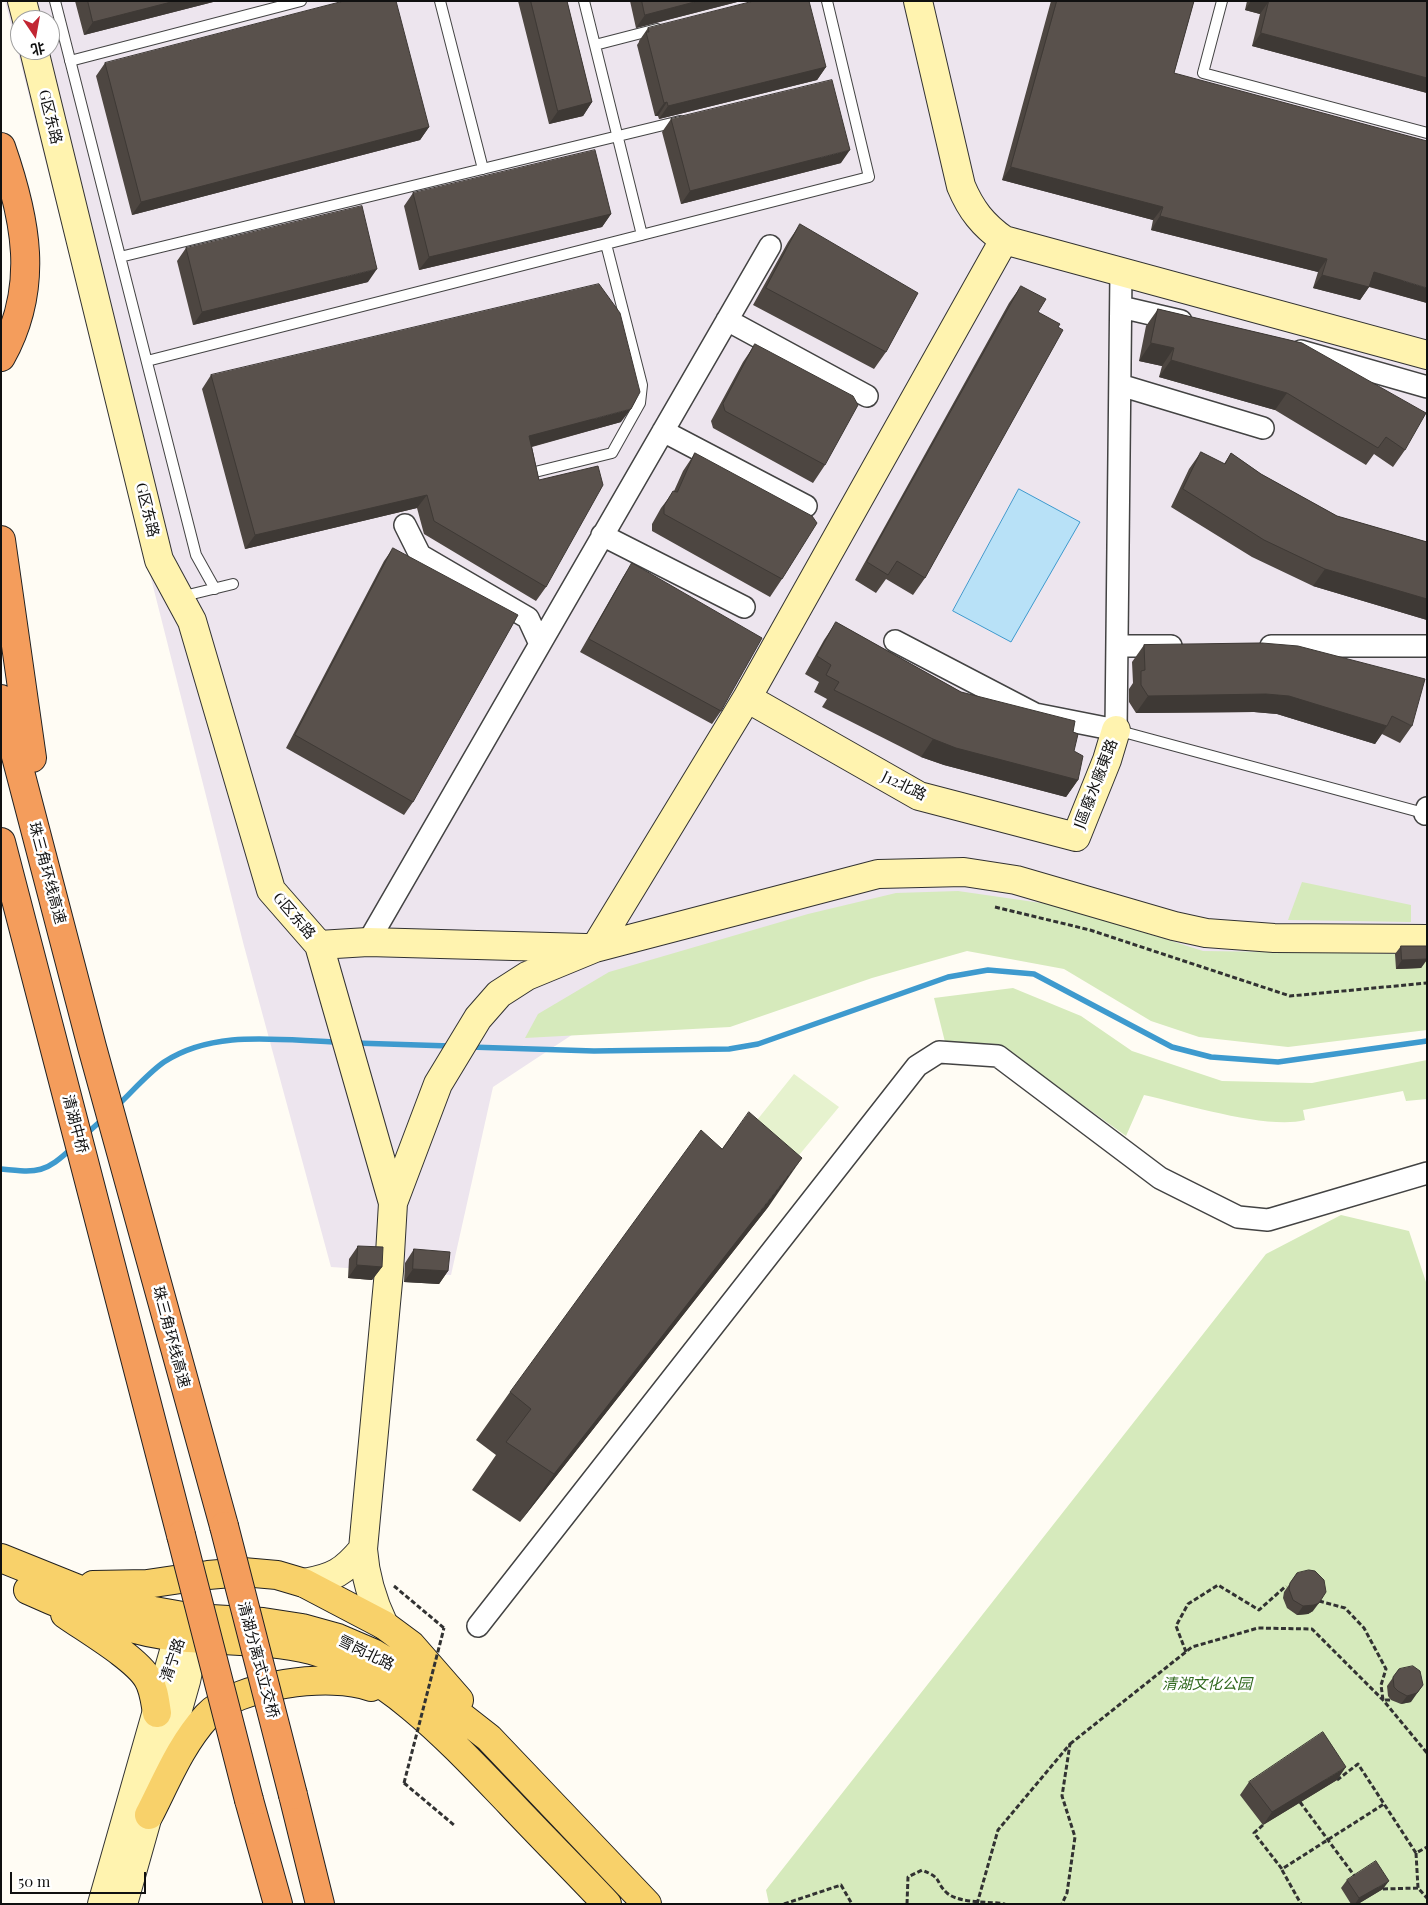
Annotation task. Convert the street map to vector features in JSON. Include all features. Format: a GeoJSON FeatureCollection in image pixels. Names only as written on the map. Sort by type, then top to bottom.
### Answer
{"type":"FeatureCollection","features":[{"type":"Feature","properties":{"kind":"highway"},"geometry":{"type":"LineString","coordinates":[[1,147],[19,204],[25,235],[26,259],[19,316],[1,357]]}},
{"type":"Feature","properties":{"kind":"highway"},"geometry":{"type":"LineString","coordinates":[[1,540],[50,888]]}},
{"type":"Feature","properties":{"kind":"highway","name":"珠三角环线高速"},"geometry":{"type":"LineString","coordinates":[[1,699],[119,1148],[224,1526]]}},
{"type":"Feature","properties":{"kind":"highway"},"geometry":{"type":"LineString","coordinates":[[1,842],[16,898]]}},
{"type":"Feature","properties":{"kind":"highway"},"geometry":{"type":"LineString","coordinates":[[1,856],[16,898]]}},
{"type":"Feature","properties":{"kind":"highway","name":"清湖中桥"},"geometry":{"type":"LineString","coordinates":[[16,898],[249,1800],[278,1904]]}},
{"type":"Feature","properties":{"kind":"highway","name":"清湖分离式立交桥"},"geometry":{"type":"LineString","coordinates":[[224,1526],[320,1904]]}},
{"type":"Feature","properties":{"kind":"main road","name":"雪岗北路"},"geometry":{"type":"LineString","coordinates":[[1,1558],[40,1585]]}},
{"type":"Feature","properties":{"kind":"main road"},"geometry":{"type":"LineString","coordinates":[[40,1585],[80,1584],[113,1586],[147,1584],[208,1574],[243,1572],[277,1575],[304,1583],[384,1626],[411,1645],[431,1666],[489,1738]]}},
{"type":"Feature","properties":{"kind":"main road","name":"雪岗北路"},"geometry":{"type":"LineString","coordinates":[[1,1578],[93,1595],[143,1609],[190,1631],[311,1650],[337,1660],[360,1672],[396,1696],[466,1757],[607,1904]]}},
{"type":"Feature","properties":{"kind":"main road"},"geometry":{"type":"LineString","coordinates":[[40,1585],[148,1678],[154,1694],[157,1713]]}},
{"type":"Feature","properties":{"kind":"main road","name":"雪岗北路"},"geometry":{"type":"LineString","coordinates":[[190,1631],[263,1622],[302,1628],[338,1638],[373,1653],[406,1673],[489,1738],[648,1904]]}},
{"type":"Feature","properties":{"kind":"main road"},"geometry":{"type":"LineString","coordinates":[[148,1816],[192,1733],[208,1714],[232,1699],[261,1690],[330,1680],[361,1683],[396,1696]]}},
{"type":"Feature","properties":{"kind":"street"},"geometry":{"type":"LineString","coordinates":[[918,1],[961,186],[968,204],[977,217],[987,228],[1004,240],[1427,355]]}},
{"type":"Feature","properties":{"kind":"street","name":"G区东路"},"geometry":{"type":"LineString","coordinates":[[36,60],[159,560],[192,620],[271,890],[319,945]]}},
{"type":"Feature","properties":{"kind":"street"},"geometry":{"type":"LineString","coordinates":[[594,948],[747,698],[1004,240]]}},
{"type":"Feature","properties":{"kind":"street"},"geometry":{"type":"LineString","coordinates":[[368,942],[770,246]]}},
{"type":"Feature","properties":{"kind":"street"},"geometry":{"type":"LineString","coordinates":[[895,641],[1035,714],[1116,730],[1121,272]]}},
{"type":"Feature","properties":{"kind":"street"},"geometry":{"type":"LineString","coordinates":[[1121,307],[1205,327]]}},
{"type":"Feature","properties":{"kind":"street"},"geometry":{"type":"LineString","coordinates":[[727,320],[867,396]]}},
{"type":"Feature","properties":{"kind":"street"},"geometry":{"type":"LineString","coordinates":[[1279,345],[1427,386]]}},
{"type":"Feature","properties":{"kind":"street"},"geometry":{"type":"LineString","coordinates":[[1120,385],[1263,428]]}},
{"type":"Feature","properties":{"kind":"street"},"geometry":{"type":"LineString","coordinates":[[663,431],[806,506]]}},
{"type":"Feature","properties":{"kind":"street"},"geometry":{"type":"LineString","coordinates":[[406,525],[420,555],[528,618],[540,644]]}},
{"type":"Feature","properties":{"kind":"street"},"geometry":{"type":"LineString","coordinates":[[602,535],[744,607]]}},
{"type":"Feature","properties":{"kind":"street"},"geometry":{"type":"LineString","coordinates":[[1118,646],[1188,646]]}},
{"type":"Feature","properties":{"kind":"street"},"geometry":{"type":"LineString","coordinates":[[1248,646],[1427,646]]}},
{"type":"Feature","properties":{"kind":"street","name":"J12北路"},"geometry":{"type":"LineString","coordinates":[[747,698],[919,796],[1076,838]]}},
{"type":"Feature","properties":{"kind":"street","name":"J區廢水廠東路"},"geometry":{"type":"LineString","coordinates":[[1076,838],[1107,760],[1116,730]]}},
{"type":"Feature","properties":{"kind":"street"},"geometry":{"type":"LineString","coordinates":[[384,1626],[371,1598],[365,1574],[363,1549],[389,1271],[393,1204],[438,1084],[478,1018],[500,994],[527,976],[594,948],[878,874],[964,872],[1016,880],[1174,926],[1206,933],[1274,938],[1427,939]]}},
{"type":"Feature","properties":{"kind":"street"},"geometry":{"type":"LineString","coordinates":[[393,1204],[319,945],[368,942],[594,948]]}},
{"type":"Feature","properties":{"kind":"street"},"geometry":{"type":"LineString","coordinates":[[478,1626],[917,1066],[939,1052],[998,1056],[1160,1178],[1238,1217],[1268,1220],[1427,1173]]}},
{"type":"Feature","properties":{"kind":"street"},"geometry":{"type":"LineString","coordinates":[[304,1583],[327,1579],[347,1568],[363,1549]]}},
{"type":"Feature","properties":{"kind":"street","name":"清宁路"},"geometry":{"type":"LineString","coordinates":[[102,1904],[157,1713],[190,1631]]}},
{"type":"Feature","properties":{"kind":"street","name":"清宁路"},"geometry":{"type":"LineString","coordinates":[[123,1904],[148,1816],[190,1631]]}},
{"type":"Feature","properties":{"kind":"lane"},"geometry":{"type":"LineString","coordinates":[[55,1],[196,554],[215,589]]}},
{"type":"Feature","properties":{"kind":"lane"},"geometry":{"type":"LineString","coordinates":[[70,61],[301,1]]}},
{"type":"Feature","properties":{"kind":"lane"},"geometry":{"type":"LineString","coordinates":[[440,1],[483,169]]}},
{"type":"Feature","properties":{"kind":"lane"},"geometry":{"type":"LineString","coordinates":[[584,1],[642,235]]}},
{"type":"Feature","properties":{"kind":"lane"},"geometry":{"type":"LineString","coordinates":[[147,361],[869,177],[841,81],[827,1]]}},
{"type":"Feature","properties":{"kind":"lane"},"geometry":{"type":"LineString","coordinates":[[1222,1],[1203,73],[1427,133]]}},
{"type":"Feature","properties":{"kind":"lane"},"geometry":{"type":"LineString","coordinates":[[595,45],[669,27]]}},
{"type":"Feature","properties":{"kind":"lane"},"geometry":{"type":"LineString","coordinates":[[120,258],[694,117]]}},
{"type":"Feature","properties":{"kind":"lane"},"geometry":{"type":"LineString","coordinates":[[531,473],[612,454],[640,403],[642,385],[606,244]]}},
{"type":"Feature","properties":{"kind":"lane"},"geometry":{"type":"LineString","coordinates":[[180,598],[233,584]]}},
{"type":"Feature","properties":{"kind":"lane"},"geometry":{"type":"LineString","coordinates":[[1116,730],[1426,812]]}},
{"type":"Feature","properties":{"kind":"path"},"geometry":{"type":"LineString","coordinates":[[995,907],[1090,930],[1290,996],[1427,983]]}},
{"type":"Feature","properties":{"kind":"path"},"geometry":{"type":"LineString","coordinates":[[1186,1652],[1176,1626],[1188,1604],[1218,1585],[1259,1610],[1286,1586]]}},
{"type":"Feature","properties":{"kind":"path"},"geometry":{"type":"LineString","coordinates":[[394,1586],[444,1628],[404,1783],[454,1825]]}},
{"type":"Feature","properties":{"kind":"path"},"geometry":{"type":"LineString","coordinates":[[1320,1601],[1345,1608],[1364,1628],[1386,1669],[1381,1685],[1382,1700]]}},
{"type":"Feature","properties":{"kind":"path"},"geometry":{"type":"LineString","coordinates":[[977,1902],[998,1830],[1070,1744],[1192,1647],[1258,1628],[1312,1629],[1382,1700],[1427,1753]]}},
{"type":"Feature","properties":{"kind":"path"},"geometry":{"type":"LineString","coordinates":[[1382,1700],[1392,1700]]}},
{"type":"Feature","properties":{"kind":"path"},"geometry":{"type":"LineString","coordinates":[[1062,1904],[1067,1893],[1075,1838],[1062,1796],[1070,1744]]}},
{"type":"Feature","properties":{"kind":"path"},"geometry":{"type":"LineString","coordinates":[[1336,1780],[1358,1764],[1416,1853],[1418,1888],[1427,1898]]}},
{"type":"Feature","properties":{"kind":"path"},"geometry":{"type":"LineString","coordinates":[[1300,1802],[1329,1839],[1356,1879]]}},
{"type":"Feature","properties":{"kind":"path"},"geometry":{"type":"LineString","coordinates":[[1282,1870],[1384,1804]]}},
{"type":"Feature","properties":{"kind":"path"},"geometry":{"type":"LineString","coordinates":[[1263,1825],[1254,1833],[1282,1870],[1301,1904]]}},
{"type":"Feature","properties":{"kind":"path"},"geometry":{"type":"LineString","coordinates":[[1416,1853],[1427,1847]]}},
{"type":"Feature","properties":{"kind":"path"},"geometry":{"type":"LineString","coordinates":[[907,1904],[908,1877],[922,1870],[936,1876],[948,1893],[964,1901],[1005,1904]]}},
{"type":"Feature","properties":{"kind":"path"},"geometry":{"type":"LineString","coordinates":[[784,1904],[841,1886],[852,1904]]}},
{"type":"Feature","properties":{"kind":"path"},"geometry":{"type":"LineString","coordinates":[[1383,1889],[1418,1888]]}},
{"type":"Feature","properties":{"kind":"shaded area"},"geometry":{"type":"Polygon","coordinates":[[[5,1],[1427,1],[1427,998],[967,911],[643,988],[493,1087],[451,1275],[331,1267],[244,946],[20,60],[60,60],[60,10],[10,10],[10,21],[5,1]]]}},
{"type":"Feature","properties":{"kind":"green space"},"geometry":{"type":"Polygon","coordinates":[[[1302,882],[1411,905],[1411,922],[1288,920],[1302,882]]]}},
{"type":"Feature","properties":{"kind":"green space"},"geometry":{"type":"Polygon","coordinates":[[[958,891],[1062,906],[1203,951],[1427,954],[1427,1030],[1288,1047],[1199,1037],[1151,1021],[1064,969],[967,951],[872,978],[730,1027],[525,1038],[538,1014],[609,972],[808,914],[896,893],[958,891]]]}},
{"type":"Feature","properties":{"kind":"green space"},"geometry":{"type":"Polygon","coordinates":[[[1013,988],[1081,1016],[1132,1051],[1222,1081],[1312,1083],[1427,1060],[1427,1099],[1406,1101],[1403,1091],[1303,1110],[1305,1120],[1270,1122],[1226,1115],[1144,1095],[1126,1136],[998,1044],[945,1042],[934,998],[1013,988]]]}},
{"type":"Feature","properties":{"kind":"green space"},"geometry":{"type":"Polygon","coordinates":[[[794,1074],[839,1107],[775,1184],[733,1150],[794,1074]]]}},
{"type":"Feature","properties":{"kind":"green space","name":"清湖文化公园"},"geometry":{"type":"Polygon","coordinates":[[[1341,1215],[1409,1231],[1427,1285],[1427,1904],[769,1904],[766,1890],[1266,1254],[1341,1215]]]}},
{"type":"Feature","properties":{"kind":"water"},"geometry":{"type":"Polygon","coordinates":[[[1019,489],[1080,522],[1011,642],[953,611],[1019,489]]]}},
{"type":"Feature","properties":{"kind":"building"},"geometry":{"type":"Polygon","coordinates":[[[88,1],[175,1],[93,22],[88,1]]]}},
{"type":"Feature","properties":{"kind":"building"},"geometry":{"type":"Polygon","coordinates":[[[344,1],[396,1],[429,127],[141,202],[105,63],[344,1]]]}},
{"type":"Feature","properties":{"kind":"building"},"geometry":{"type":"Polygon","coordinates":[[[531,1],[567,1],[592,102],[558,111],[531,1]]]}},
{"type":"Feature","properties":{"kind":"building"},"geometry":{"type":"Polygon","coordinates":[[[642,1],[698,1],[645,15],[642,1]]]}},
{"type":"Feature","properties":{"kind":"building"},"geometry":{"type":"Polygon","coordinates":[[[754,1],[809,1],[826,67],[668,106],[667,102],[664,103],[646,32],[649,32],[648,28],[754,1]]]}},
{"type":"Feature","properties":{"kind":"building"},"geometry":{"type":"Polygon","coordinates":[[[1057,1],[1194,1],[1174,73],[1427,141],[1427,288],[1374,272],[1369,287],[1322,275],[1327,259],[1160,216],[1163,207],[1011,167],[1057,1]]]}},
{"type":"Feature","properties":{"kind":"building"},"geometry":{"type":"Polygon","coordinates":[[[1269,1],[1427,1],[1427,78],[1261,33],[1269,1]]]}},
{"type":"Feature","properties":{"kind":"building"},"geometry":{"type":"Polygon","coordinates":[[[832,80],[850,150],[690,191],[671,119],[832,80]]]}},
{"type":"Feature","properties":{"kind":"building"},"geometry":{"type":"Polygon","coordinates":[[[595,150],[611,214],[429,257],[413,193],[595,150]]]}},
{"type":"Feature","properties":{"kind":"building"},"geometry":{"type":"Polygon","coordinates":[[[362,206],[377,269],[202,312],[186,248],[362,206]]]}},
{"type":"Feature","properties":{"kind":"building"},"geometry":{"type":"Polygon","coordinates":[[[800,224],[918,293],[886,352],[766,288],[800,224]]]}},
{"type":"Feature","properties":{"kind":"building"},"geometry":{"type":"Polygon","coordinates":[[[599,284],[620,313],[640,392],[631,409],[529,436],[539,480],[598,466],[603,485],[546,587],[434,521],[427,495],[255,535],[211,375],[599,284]]]}},
{"type":"Feature","properties":{"kind":"building"},"geometry":{"type":"Polygon","coordinates":[[[1021,286],[1046,299],[1038,312],[1060,324],[1058,327],[1063,330],[925,578],[897,561],[888,575],[867,562],[1021,286]]]}},
{"type":"Feature","properties":{"kind":"building"},"geometry":{"type":"Polygon","coordinates":[[[1158,309],[1302,343],[1426,413],[1405,450],[1386,437],[1378,448],[1287,393],[1171,360],[1174,348],[1151,343],[1158,309]]]}},
{"type":"Feature","properties":{"kind":"building"},"geometry":{"type":"Polygon","coordinates":[[[755,344],[853,396],[858,405],[825,465],[725,411],[723,404],[755,344]]]}},
{"type":"Feature","properties":{"kind":"building"},"geometry":{"type":"Polygon","coordinates":[[[1201,452],[1225,464],[1231,453],[1261,474],[1337,516],[1427,542],[1427,599],[1325,569],[1264,540],[1183,489],[1201,452]]]}},
{"type":"Feature","properties":{"kind":"building"},"geometry":{"type":"Polygon","coordinates":[[[695,453],[812,516],[817,523],[782,579],[664,514],[664,506],[673,491],[677,492],[695,453]]]}},
{"type":"Feature","properties":{"kind":"building"},"geometry":{"type":"Polygon","coordinates":[[[393,548],[518,615],[413,802],[295,735],[393,548]]]}},
{"type":"Feature","properties":{"kind":"building"},"geometry":{"type":"Polygon","coordinates":[[[632,563],[762,638],[721,711],[589,639],[632,563]]]}},
{"type":"Feature","properties":{"kind":"building"},"geometry":{"type":"Polygon","coordinates":[[[836,622],[961,692],[1075,721],[1073,732],[1078,734],[1074,751],[1083,756],[1078,780],[956,748],[933,739],[834,690],[839,682],[826,675],[831,665],[817,656],[836,622]]]}},
{"type":"Feature","properties":{"kind":"building"},"geometry":{"type":"Polygon","coordinates":[[[1262,643],[1298,646],[1425,679],[1412,726],[1392,716],[1387,726],[1289,696],[1266,694],[1148,696],[1141,685],[1141,671],[1145,670],[1144,645],[1262,643]]]}},
{"type":"Feature","properties":{"kind":"building"},"geometry":{"type":"Polygon","coordinates":[[[1401,946],[1427,946],[1427,959],[1402,960],[1401,946]]]}},
{"type":"Feature","properties":{"kind":"building"},"geometry":{"type":"Polygon","coordinates":[[[749,1112],[802,1158],[554,1474],[506,1442],[531,1409],[510,1392],[701,1130],[722,1149],[749,1112]]]}},
{"type":"Feature","properties":{"kind":"building"},"geometry":{"type":"Polygon","coordinates":[[[358,1246],[383,1247],[382,1267],[357,1265],[358,1246]]]}},
{"type":"Feature","properties":{"kind":"building"},"geometry":{"type":"Polygon","coordinates":[[[414,1249],[450,1252],[448,1271],[413,1269],[414,1249]]]}},
{"type":"Feature","properties":{"kind":"building"},"geometry":{"type":"Polygon","coordinates":[[[1309,1570],[1315,1571],[1324,1580],[1326,1592],[1319,1603],[1303,1606],[1293,1600],[1289,1589],[1290,1583],[1297,1573],[1309,1570]]]}},
{"type":"Feature","properties":{"kind":"building"},"geometry":{"type":"Polygon","coordinates":[[[1413,1666],[1420,1671],[1423,1685],[1417,1693],[1407,1696],[1394,1687],[1393,1677],[1399,1669],[1413,1666]]]}},
{"type":"Feature","properties":{"kind":"building"},"geometry":{"type":"Polygon","coordinates":[[[1323,1732],[1346,1767],[1272,1812],[1249,1782],[1323,1732]]]}},
{"type":"Feature","properties":{"kind":"building"},"geometry":{"type":"Polygon","coordinates":[[[1376,1861],[1389,1881],[1359,1898],[1347,1880],[1376,1861]]]}},
{"type":"Feature","properties":{"kind":"waterway"},"geometry":{"type":"LineString","coordinates":[[470,1047],[594,1051],[729,1049],[758,1044],[948,977],[988,970],[1034,974],[1172,1047],[1211,1057],[1278,1062],[1427,1041]]}},
{"type":"Feature","properties":{"kind":"waterway"},"geometry":{"type":"LineString","coordinates":[[117,1106],[164,1062],[184,1051],[205,1044],[250,1039],[340,1042]]}},
{"type":"Feature","properties":{"kind":"waterway"},"geometry":{"type":"LineString","coordinates":[[355,1043],[450,1046]]}},
{"type":"Feature","properties":{"kind":"waterway"},"geometry":{"type":"LineString","coordinates":[[85,1135],[104,1118]]}},
{"type":"Feature","properties":{"kind":"waterway"},"geometry":{"type":"LineString","coordinates":[[1,1169],[24,1171],[41,1169],[55,1162],[73,1147]]}}]}
